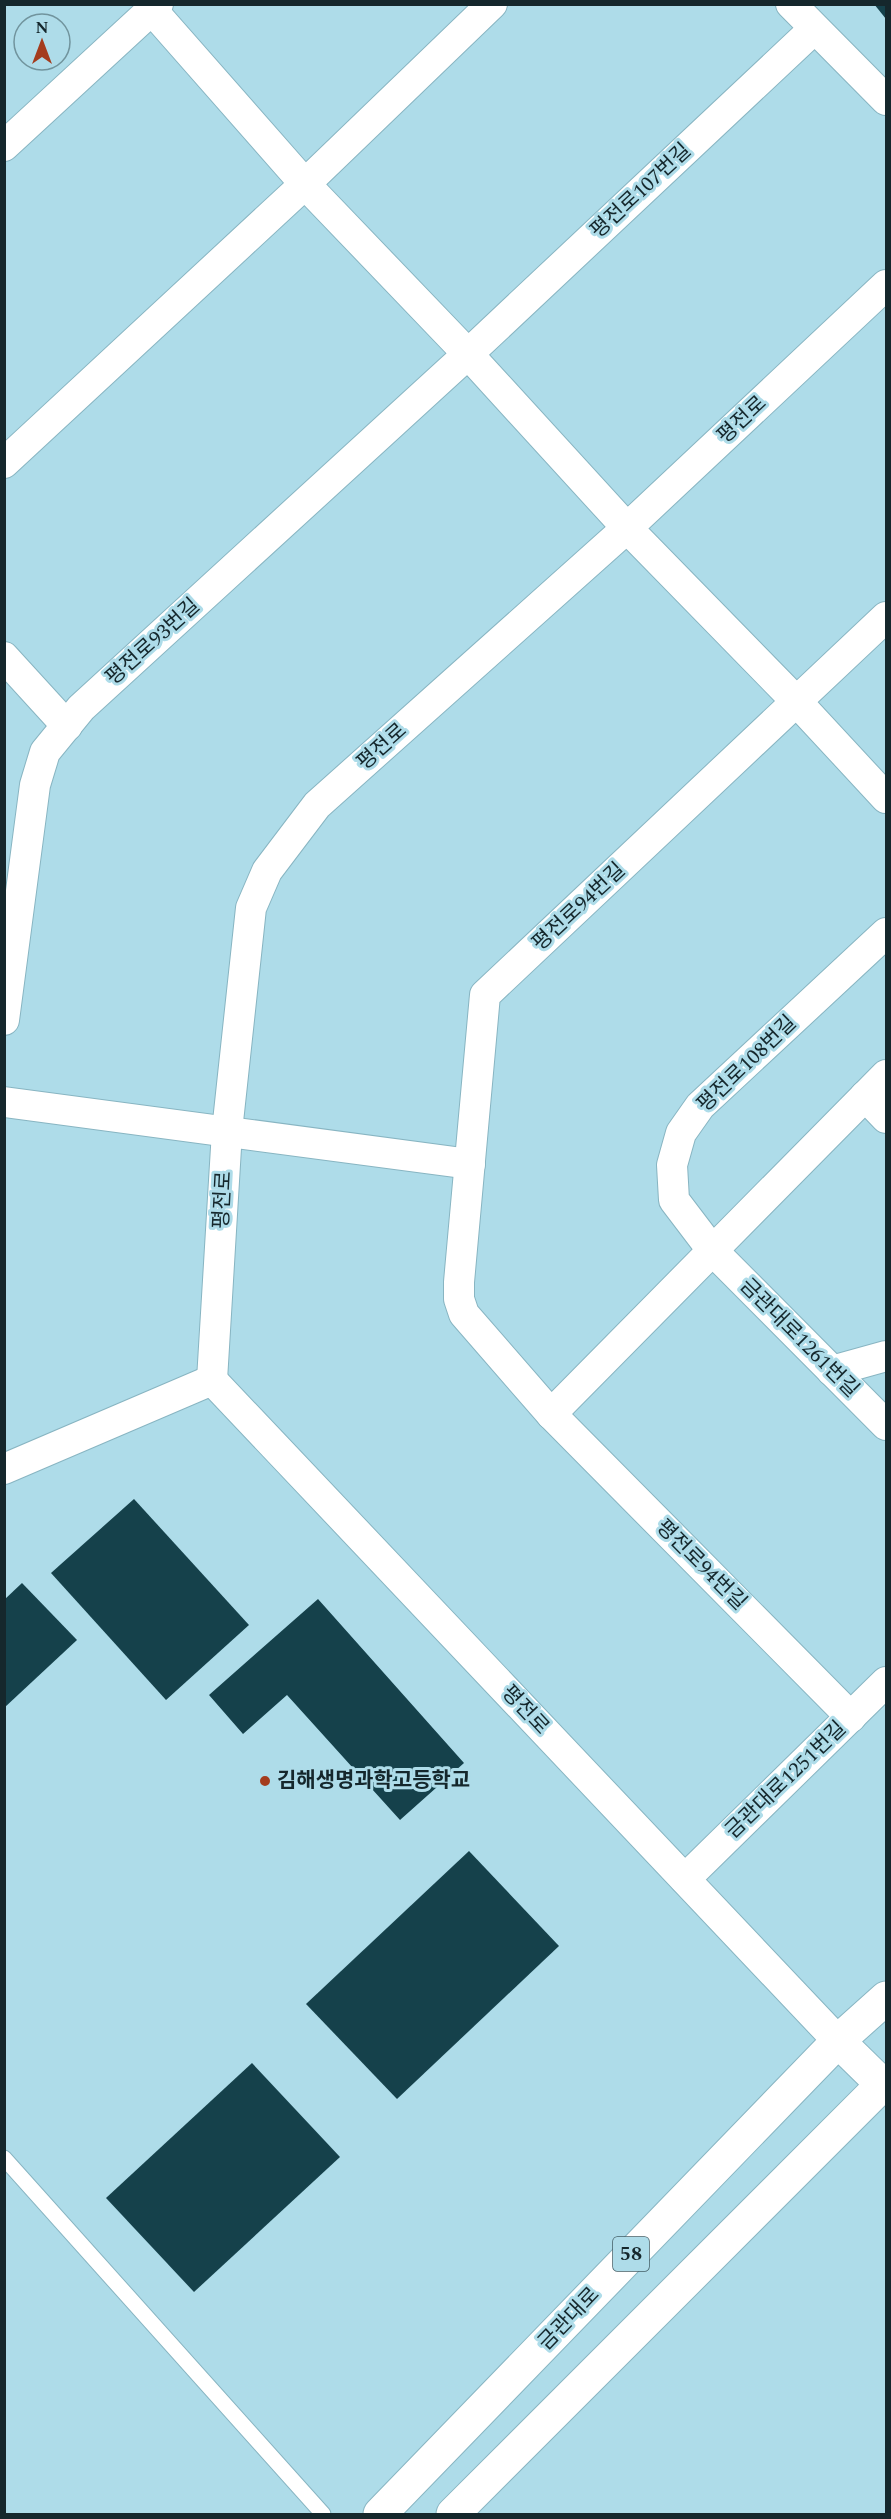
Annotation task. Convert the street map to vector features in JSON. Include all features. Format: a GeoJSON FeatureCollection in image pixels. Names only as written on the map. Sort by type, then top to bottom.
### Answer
{"type":"FeatureCollection","features":[{"type":"Feature","properties":{"kind":"main road","name":"금관대로"},"geometry":{"type":"LineString","coordinates":[[380,2514],[838,2041],[886,1998]]}},
{"type":"Feature","properties":{"kind":"main road"},"geometry":{"type":"LineString","coordinates":[[453,2514],[885,2084],[838,2041]]}},
{"type":"Feature","properties":{"kind":"street"},"geometry":{"type":"LineString","coordinates":[[4,463],[305,184],[492,4]]}},
{"type":"Feature","properties":{"kind":"street"},"geometry":{"type":"LineString","coordinates":[[791,4],[886,100]]}},
{"type":"Feature","properties":{"kind":"street"},"geometry":{"type":"LineString","coordinates":[[4,146],[153,6],[305,184],[468,354],[627,528],[797,702],[886,798]]}},
{"type":"Feature","properties":{"kind":"street","name":"평전로107번길"},"geometry":{"type":"LineString","coordinates":[[468,354],[814,29]]}},
{"type":"Feature","properties":{"kind":"street","name":"평전로"},"geometry":{"type":"LineString","coordinates":[[838,2041],[212,1380],[227,1131],[251,908],[267,871],[317,805],[627,528],[886,285]]}},
{"type":"Feature","properties":{"kind":"street","name":"평전로93번길"},"geometry":{"type":"LineString","coordinates":[[4,1020],[35,785],[45,752],[90,699],[468,354]]}},
{"type":"Feature","properties":{"kind":"street"},"geometry":{"type":"LineString","coordinates":[[797,702],[886,617]]}},
{"type":"Feature","properties":{"kind":"street"},"geometry":{"type":"LineString","coordinates":[[4,657],[67,726]]}},
{"type":"Feature","properties":{"kind":"street","name":"평전로94번길"},"geometry":{"type":"LineString","coordinates":[[797,702],[485,996],[459,1299],[464,1314],[478,1332],[552,1414],[851,1717]]}},
{"type":"Feature","properties":{"kind":"street","name":"평전로108번길"},"geometry":{"type":"LineString","coordinates":[[712,1250],[674,1200],[672,1165],[681,1133],[700,1106],[886,933]]}},
{"type":"Feature","properties":{"kind":"street"},"geometry":{"type":"LineString","coordinates":[[552,1414],[886,1075]]}},
{"type":"Feature","properties":{"kind":"street"},"geometry":{"type":"LineString","coordinates":[[865,1096],[886,1118]]}},
{"type":"Feature","properties":{"kind":"street"},"geometry":{"type":"LineString","coordinates":[[4,1102],[470,1164]]}},
{"type":"Feature","properties":{"kind":"street","name":"금관대로1261번길"},"geometry":{"type":"LineString","coordinates":[[712,1250],[886,1425]]}},
{"type":"Feature","properties":{"kind":"street"},"geometry":{"type":"LineString","coordinates":[[832,1371],[886,1356]]}},
{"type":"Feature","properties":{"kind":"street"},"geometry":{"type":"LineString","coordinates":[[4,1469],[212,1380]]}},
{"type":"Feature","properties":{"kind":"street","name":"금관대로1251번길"},"geometry":{"type":"LineString","coordinates":[[685,1879],[886,1682]]}},
{"type":"Feature","properties":{"kind":"lane"},"geometry":{"type":"LineString","coordinates":[[4,2158],[323,2514]]}},
{"type":"Feature","properties":{"kind":"building"},"geometry":{"type":"Polygon","coordinates":[[[874,4],[886,4],[886,19],[874,4]]]}},
{"type":"Feature","properties":{"kind":"building"},"geometry":{"type":"Polygon","coordinates":[[[134,1499],[249,1625],[166,1700],[51,1573],[134,1499]]]}},
{"type":"Feature","properties":{"kind":"building"},"geometry":{"type":"Polygon","coordinates":[[[22,1583],[77,1640],[4,1708],[4,1600],[22,1583]]]}},
{"type":"Feature","properties":{"kind":"building"},"geometry":{"type":"Polygon","coordinates":[[[318,1599],[464,1763],[400,1820],[287,1695],[243,1734],[209,1695],[318,1599]]]}},
{"type":"Feature","properties":{"kind":"building"},"geometry":{"type":"Polygon","coordinates":[[[469,1851],[559,1946],[397,2099],[306,2004],[469,1851]]]}},
{"type":"Feature","properties":{"kind":"building"},"geometry":{"type":"Polygon","coordinates":[[[252,2063],[340,2157],[194,2292],[106,2198],[252,2063]]]}},
{"type":"Feature","properties":{"kind":"place","name":"김해생명과학고등학교"},"geometry":{"type":"Point","coordinates":[265,1781]}}]}
